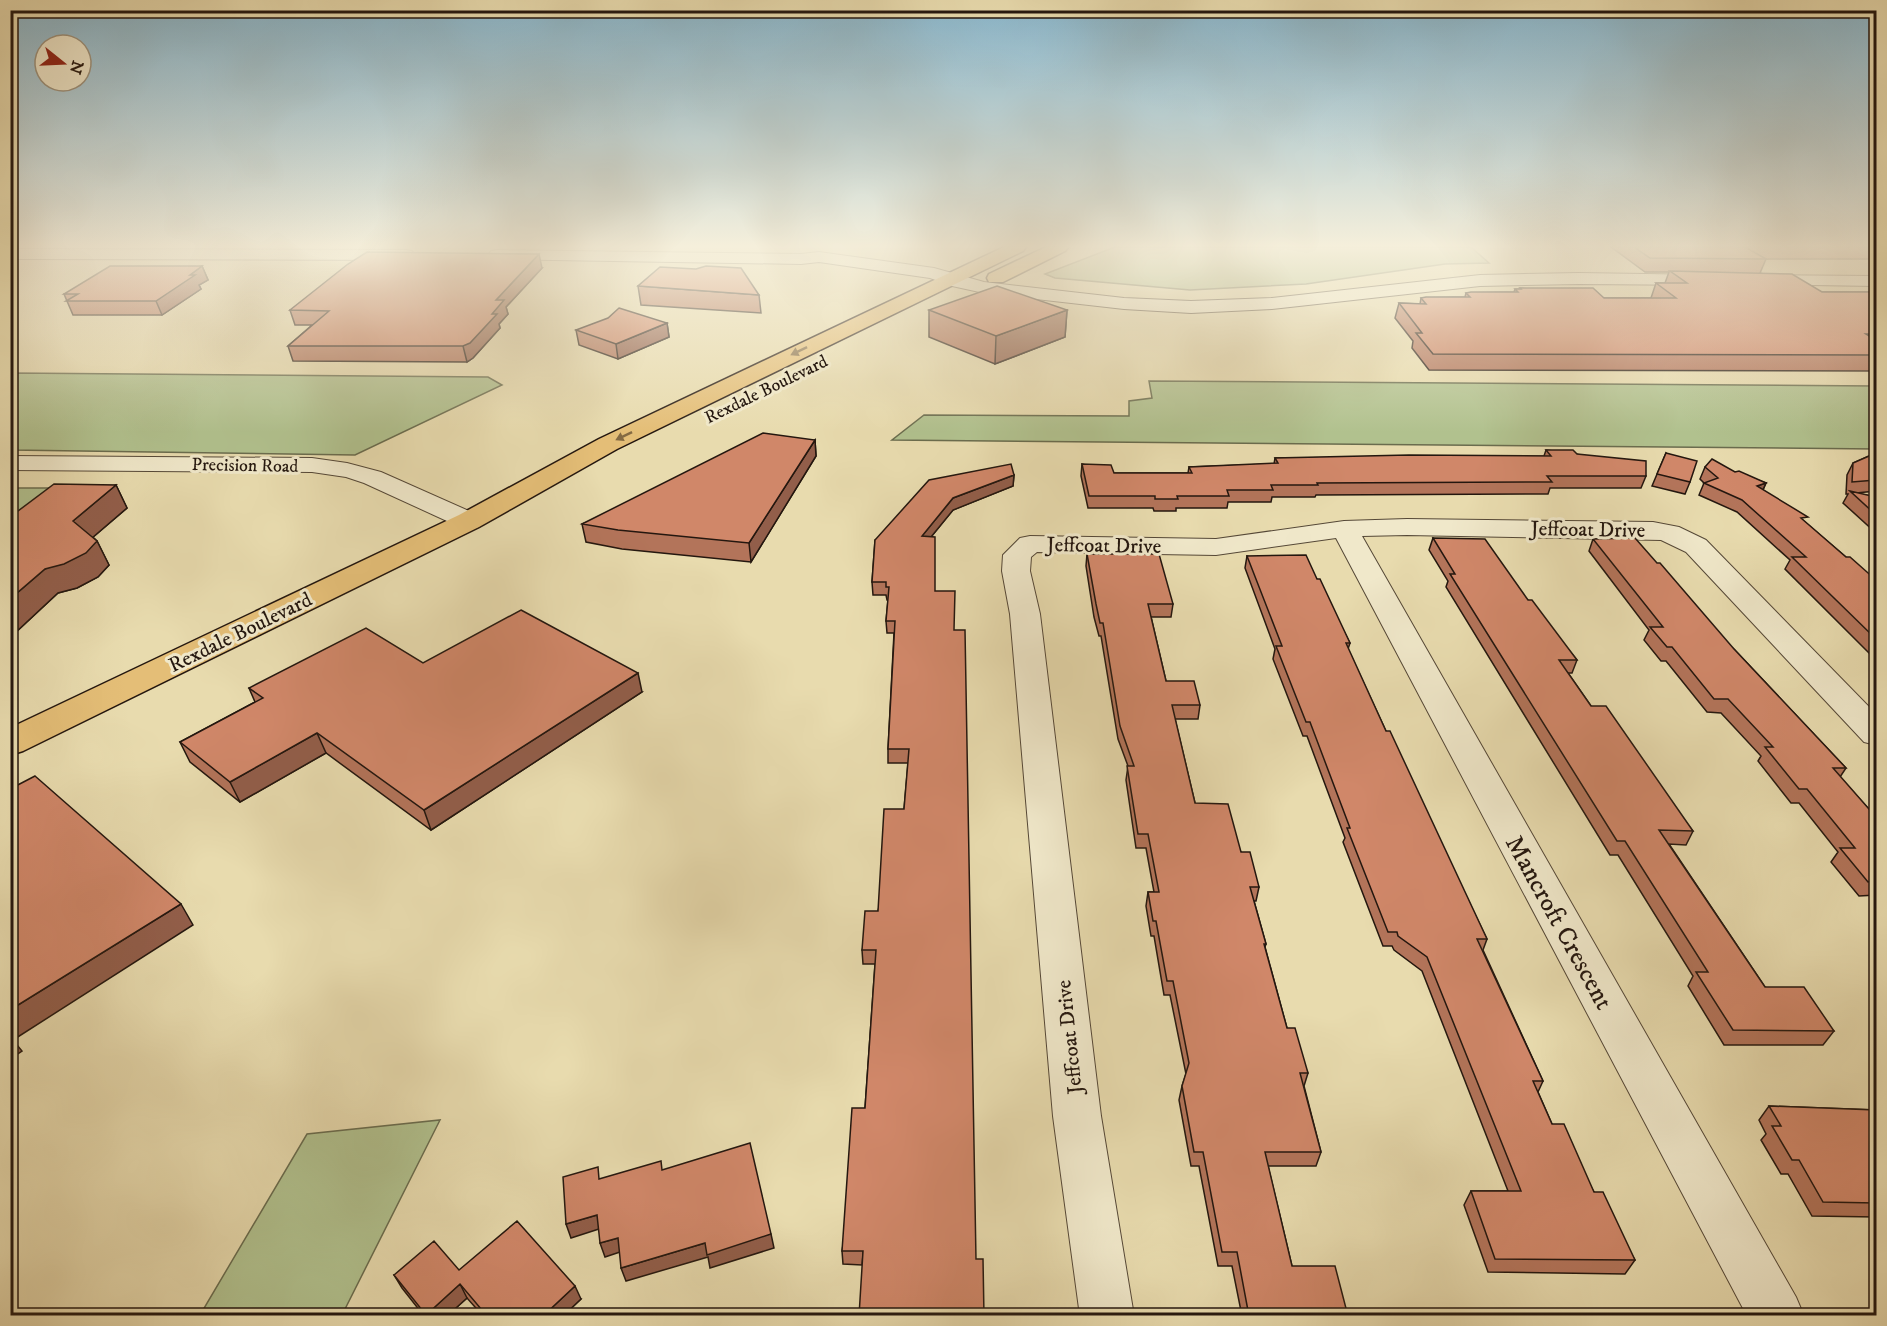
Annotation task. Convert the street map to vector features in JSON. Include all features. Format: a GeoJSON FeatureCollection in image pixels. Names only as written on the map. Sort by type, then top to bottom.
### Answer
{"type":"FeatureCollection","features":[{"type":"Feature","properties":{"kind":"main road","name":"Rexdale Boulevard"},"geometry":{"type":"LineString","coordinates":[[469,521],[608,444],[885,309]]}},
{"type":"Feature","properties":{"kind":"main road","name":"Rexdale Boulevard"},"geometry":{"type":"LineString","coordinates":[[10,743],[469,521],[632,453],[931,309]]}},
{"type":"Feature","properties":{"kind":"street","name":"Precision Road"},"geometry":{"type":"LineString","coordinates":[[10,463],[312,465],[357,472],[395,486],[436,509],[469,521]]}},
{"type":"Feature","properties":{"kind":"street","name":"Jeffcoat Drive"},"geometry":{"type":"LineString","coordinates":[[1107,1316],[1077,1116],[1025,614],[1016,571],[1017,555],[1030,544],[1216,547],[1344,529],[1407,526],[1653,530],[1669,533],[1696,546],[1876,734]]}},
{"type":"Feature","properties":{"kind":"street","name":"Mancroft Crescent"},"geometry":{"type":"LineString","coordinates":[[1344,529],[1777,1316]]}},
{"type":"Feature","properties":{"kind":"green space"},"geometry":{"type":"Polygon","coordinates":[[[11,373],[488,377],[502,385],[355,455],[11,450],[11,373]]]}},
{"type":"Feature","properties":{"kind":"green space"},"geometry":{"type":"Polygon","coordinates":[[[1149,381],[1876,386],[1876,449],[892,440],[924,415],[1129,416],[1129,401],[1152,398],[1149,381]]]}},
{"type":"Feature","properties":{"kind":"green space"},"geometry":{"type":"Polygon","coordinates":[[[11,488],[110,488],[11,542],[11,488]]]}},
{"type":"Feature","properties":{"kind":"green space"},"geometry":{"type":"Polygon","coordinates":[[[440,1120],[342,1315],[200,1315],[307,1134],[440,1120]]]}},
{"type":"Feature","properties":{"kind":"building"},"geometry":{"type":"Polygon","coordinates":[[[496,309],[492,314],[497,314],[470,343],[463,346],[288,346],[329,311],[290,310],[496,309]]]}},
{"type":"Feature","properties":{"kind":"building"},"geometry":{"type":"Polygon","coordinates":[[[618,309],[622,309],[667,323],[616,344],[576,330],[608,318],[618,309]]]}},
{"type":"Feature","properties":{"kind":"building"},"geometry":{"type":"Polygon","coordinates":[[[1064,309],[1067,310],[996,336],[929,310],[1064,309]]]}},
{"type":"Feature","properties":{"kind":"building"},"geometry":{"type":"Polygon","coordinates":[[[1404,309],[1876,309],[1876,334],[1866,334],[1876,340],[1876,355],[1433,354],[1416,333],[1422,333],[1404,309]]]}},
{"type":"Feature","properties":{"kind":"building"},"geometry":{"type":"Polygon","coordinates":[[[763,433],[815,440],[749,543],[618,530],[582,524],[763,433]]]}},
{"type":"Feature","properties":{"kind":"building"},"geometry":{"type":"Polygon","coordinates":[[[1546,450],[1573,450],[1577,454],[1646,461],[1646,476],[1547,476],[1552,482],[1271,485],[1273,490],[1227,490],[1229,496],[1177,496],[1178,499],[1155,499],[1155,496],[1089,496],[1082,464],[1111,465],[1114,473],[1192,473],[1189,467],[1278,463],[1275,458],[1409,455],[1551,456],[1546,450]]]}},
{"type":"Feature","properties":{"kind":"building"},"geometry":{"type":"Polygon","coordinates":[[[1666,453],[1697,461],[1690,482],[1657,474],[1666,453]]]}},
{"type":"Feature","properties":{"kind":"building"},"geometry":{"type":"Polygon","coordinates":[[[1876,453],[1876,480],[1852,482],[1853,463],[1876,453]]]}},
{"type":"Feature","properties":{"kind":"building"},"geometry":{"type":"Polygon","coordinates":[[[1712,459],[1735,472],[1739,471],[1766,483],[1757,486],[1808,517],[1801,518],[1876,580],[1876,639],[1792,557],[1806,557],[1742,500],[1704,483],[1718,478],[1705,467],[1712,459]]]}},
{"type":"Feature","properties":{"kind":"building"},"geometry":{"type":"Polygon","coordinates":[[[1011,464],[1014,475],[953,498],[922,536],[935,537],[935,591],[955,591],[954,630],[965,630],[976,1259],[983,1259],[984,1316],[859,1316],[863,1251],[842,1251],[852,1108],[865,1108],[876,950],[862,950],[865,911],[878,911],[884,809],[904,809],[909,749],[888,749],[895,621],[886,621],[889,587],[886,587],[886,582],[872,582],[875,540],[929,480],[1011,464]]]}},
{"type":"Feature","properties":{"kind":"building"},"geometry":{"type":"Polygon","coordinates":[[[54,484],[116,485],[73,521],[97,541],[86,553],[64,564],[45,569],[10,599],[10,517],[54,484]]]}},
{"type":"Feature","properties":{"kind":"building"},"geometry":{"type":"Polygon","coordinates":[[[1850,491],[1876,497],[1876,515],[1850,491]]]}},
{"type":"Feature","properties":{"kind":"building"},"geometry":{"type":"Polygon","coordinates":[[[1433,538],[1485,539],[1528,600],[1532,600],[1577,660],[1559,660],[1591,706],[1606,706],[1693,831],[1659,830],[1765,987],[1804,987],[1834,1031],[1733,1030],[1696,972],[1708,972],[1625,841],[1617,841],[1450,574],[1455,574],[1433,538]]]}},
{"type":"Feature","properties":{"kind":"building"},"geometry":{"type":"Polygon","coordinates":[[[1635,538],[1657,563],[1660,563],[1734,649],[1846,768],[1833,768],[1876,817],[1876,881],[1868,882],[1840,848],[1855,848],[1807,789],[1799,789],[1765,747],[1773,747],[1728,699],[1714,699],[1672,647],[1667,647],[1650,627],[1663,627],[1593,539],[1635,538]]]}},
{"type":"Feature","properties":{"kind":"building"},"geometry":{"type":"Polygon","coordinates":[[[1087,554],[1159,554],[1173,604],[1148,604],[1166,681],[1194,681],[1200,705],[1172,705],[1195,803],[1228,804],[1241,852],[1250,852],[1259,887],[1250,887],[1266,944],[1264,944],[1287,1028],[1295,1028],[1308,1073],[1300,1073],[1321,1152],[1265,1152],[1292,1266],[1335,1266],[1348,1316],[1249,1316],[1237,1252],[1222,1252],[1203,1152],[1194,1152],[1182,1086],[1189,1063],[1173,981],[1167,981],[1148,892],[1159,892],[1148,834],[1138,834],[1127,766],[1134,766],[1120,726],[1103,623],[1100,623],[1087,554]]]}},
{"type":"Feature","properties":{"kind":"building"},"geometry":{"type":"Polygon","coordinates":[[[1306,555],[1350,643],[1346,643],[1386,731],[1390,731],[1487,939],[1477,939],[1543,1081],[1533,1081],[1552,1124],[1564,1124],[1594,1192],[1603,1192],[1635,1260],[1495,1259],[1471,1191],[1521,1191],[1427,957],[1398,936],[1397,932],[1388,932],[1347,828],[1350,828],[1310,722],[1306,722],[1276,646],[1282,646],[1247,556],[1306,555]]]}},
{"type":"Feature","properties":{"kind":"building"},"geometry":{"type":"Polygon","coordinates":[[[521,610],[638,673],[424,810],[317,733],[230,782],[180,742],[263,698],[249,688],[366,628],[423,663],[521,610]]]}},
{"type":"Feature","properties":{"kind":"building"},"geometry":{"type":"Polygon","coordinates":[[[35,776],[181,904],[10,1010],[10,789],[35,776]]]}},
{"type":"Feature","properties":{"kind":"building"},"geometry":{"type":"Polygon","coordinates":[[[1769,1106],[1876,1110],[1876,1203],[1823,1202],[1799,1160],[1792,1160],[1772,1126],[1781,1126],[1769,1106]]]}},
{"type":"Feature","properties":{"kind":"building"},"geometry":{"type":"Polygon","coordinates":[[[750,1143],[771,1234],[707,1255],[705,1243],[621,1268],[618,1238],[600,1243],[597,1215],[566,1224],[563,1177],[598,1167],[599,1179],[661,1161],[662,1170],[750,1143]]]}},
{"type":"Feature","properties":{"kind":"building"},"geometry":{"type":"Polygon","coordinates":[[[517,1221],[575,1286],[543,1316],[515,1316],[509,1309],[502,1316],[487,1316],[460,1284],[426,1315],[394,1275],[434,1241],[459,1270],[517,1221]]]}}]}
